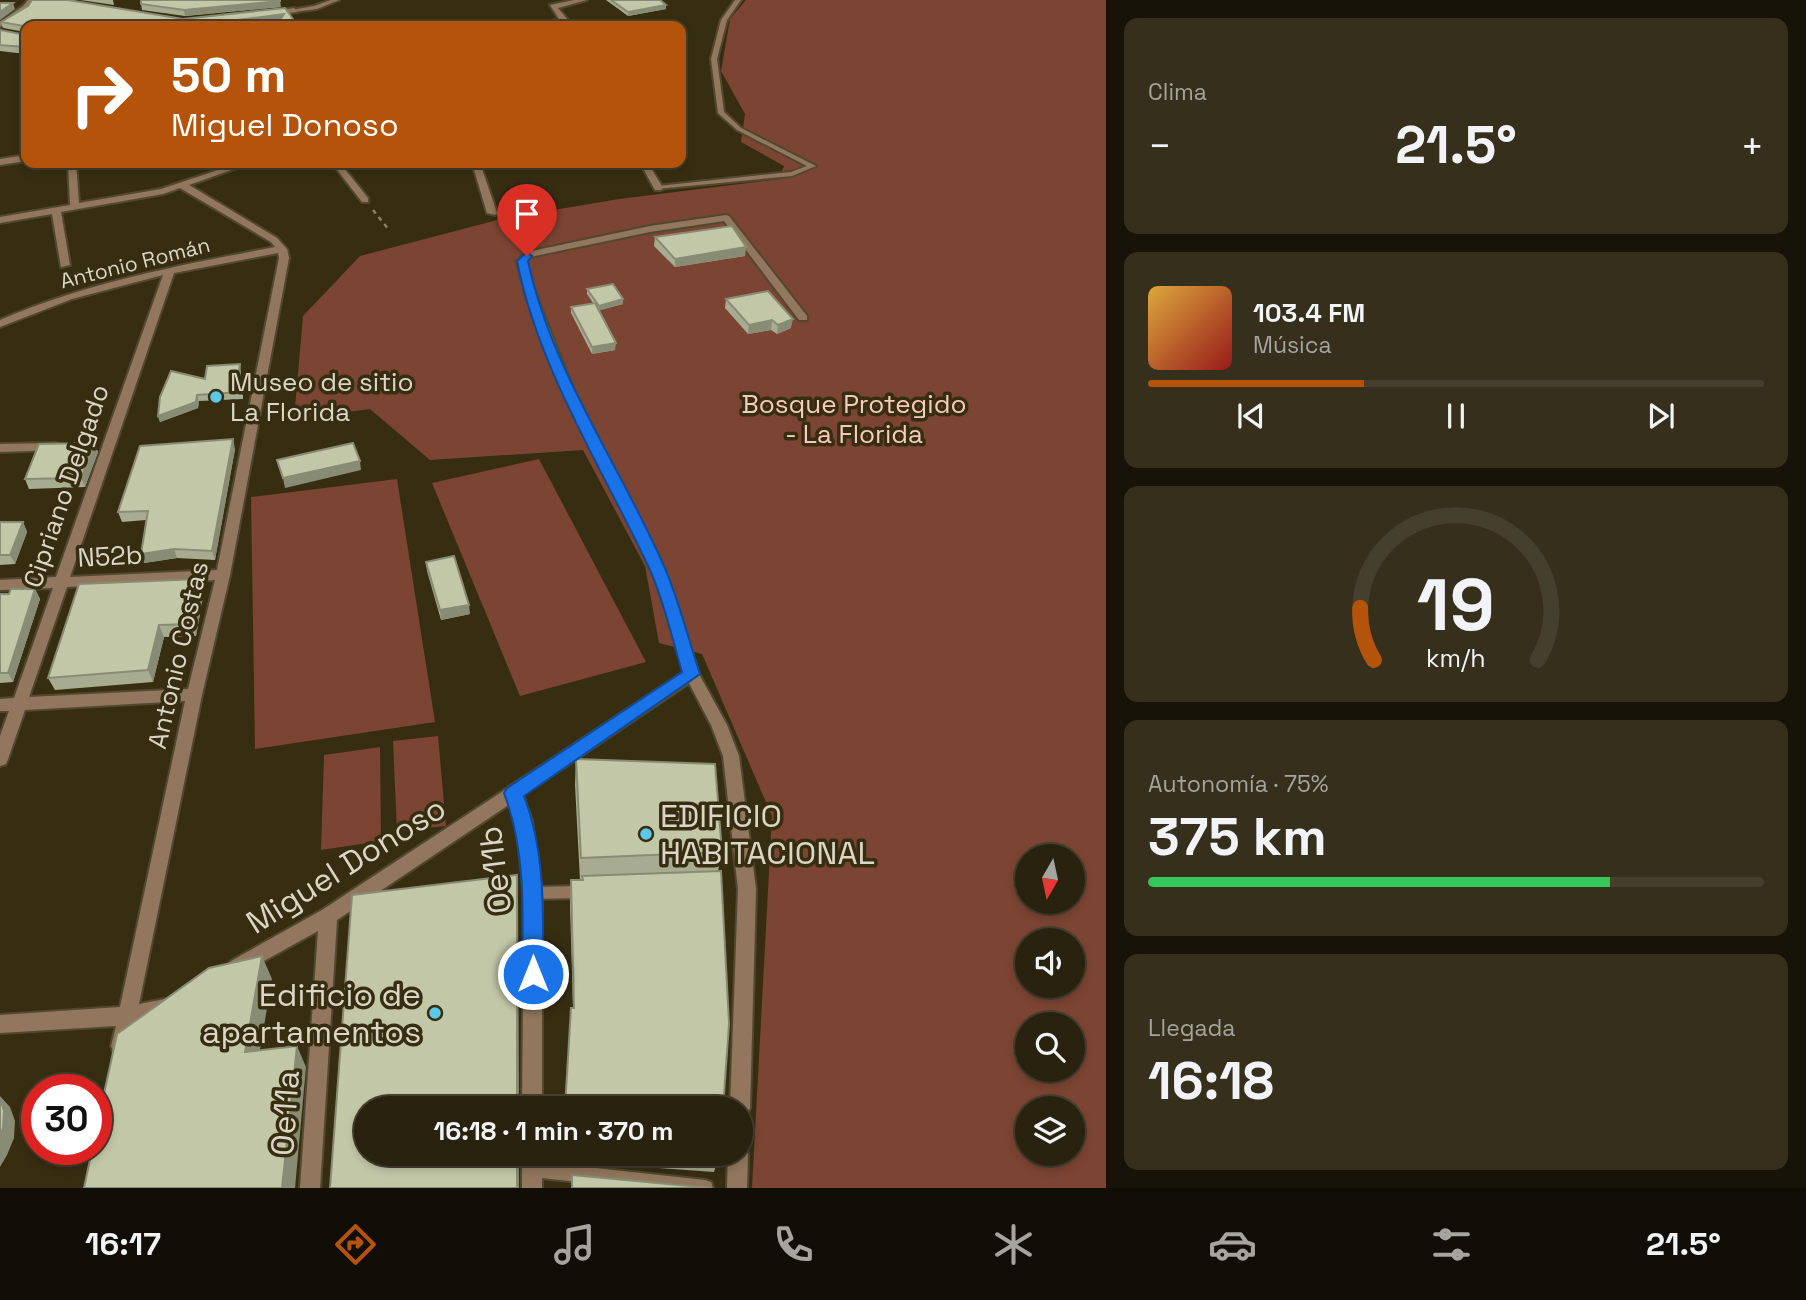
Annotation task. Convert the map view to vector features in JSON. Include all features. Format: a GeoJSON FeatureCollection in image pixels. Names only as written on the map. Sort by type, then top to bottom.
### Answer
{"type":"FeatureCollection","features":[{"type":"Feature","properties":{"kind":"street"},"geometry":{"type":"LineString","coordinates":[[565,21],[554,6],[583,0]]}},
{"type":"Feature","properties":{"kind":"street"},"geometry":{"type":"LineString","coordinates":[[10,5],[31,2]]}},
{"type":"Feature","properties":{"kind":"street"},"geometry":{"type":"LineString","coordinates":[[0,25],[31,2]]}},
{"type":"Feature","properties":{"kind":"street"},"geometry":{"type":"LineString","coordinates":[[255,15],[293,10]]}},
{"type":"Feature","properties":{"kind":"street"},"geometry":{"type":"LineString","coordinates":[[0,162],[21,159]]}},
{"type":"Feature","properties":{"kind":"street"},"geometry":{"type":"LineString","coordinates":[[72,168],[75,208]]}},
{"type":"Feature","properties":{"kind":"street"},"geometry":{"type":"LineString","coordinates":[[0,220],[183,186],[219,168]]}},
{"type":"Feature","properties":{"kind":"street"},"geometry":{"type":"LineString","coordinates":[[340,168],[365,200]]}},
{"type":"Feature","properties":{"kind":"street"},"geometry":{"type":"LineString","coordinates":[[478,168],[492,212]]}},
{"type":"Feature","properties":{"kind":"street"},"geometry":{"type":"LineString","coordinates":[[647,168],[658,188]]}},
{"type":"Feature","properties":{"kind":"street"},"geometry":{"type":"LineString","coordinates":[[183,186],[274,240],[282,249]]}},
{"type":"Feature","properties":{"kind":"street"},"geometry":{"type":"LineString","coordinates":[[56,211],[65,265]]}},
{"type":"Feature","properties":{"kind":"street"},"geometry":{"type":"LineString","coordinates":[[740,1096],[747,889],[741,819],[731,756],[719,725],[692,674],[659,573],[569,394],[528,287],[522,261],[527,256],[650,229],[726,218],[803,318]]}},
{"type":"Feature","properties":{"kind":"street","name":"Antonio Román"},"geometry":{"type":"LineString","coordinates":[[4,322],[88,291],[170,270],[282,249]]}},
{"type":"Feature","properties":{"kind":"street","name":"Antonio Costas"},"geometry":{"type":"LineString","coordinates":[[117,1069],[194,695],[223,575],[284,261],[282,249]]}},
{"type":"Feature","properties":{"kind":"street","name":"Cipriano Delgado"},"geometry":{"type":"LineString","coordinates":[[0,759],[170,270]]}},
{"type":"Feature","properties":{"kind":"street"},"geometry":{"type":"LineString","coordinates":[[0,338],[4,322]]}},
{"type":"Feature","properties":{"kind":"street"},"geometry":{"type":"LineString","coordinates":[[92,446],[110,446]]}},
{"type":"Feature","properties":{"kind":"street"},"geometry":{"type":"LineString","coordinates":[[0,448],[65,447]]}},
{"type":"Feature","properties":{"kind":"street","name":"N52b"},"geometry":{"type":"LineString","coordinates":[[0,585],[223,575]]}},
{"type":"Feature","properties":{"kind":"street","name":"Miguel Donoso"},"geometry":{"type":"LineString","coordinates":[[225,974],[328,916],[692,674]]}},
{"type":"Feature","properties":{"kind":"street"},"geometry":{"type":"LineString","coordinates":[[0,705],[194,695]]}},
{"type":"Feature","properties":{"kind":"street","name":"Oe11b"},"geometry":{"type":"LineString","coordinates":[[514,793],[524,821],[534,893],[532,1096]]}},
{"type":"Feature","properties":{"kind":"street","name":"Oe11a"},"geometry":{"type":"LineString","coordinates":[[310,1188],[328,916]]}},
{"type":"Feature","properties":{"kind":"street"},"geometry":{"type":"LineString","coordinates":[[0,1024],[128,1016],[168,1007],[179,1000]]}},
{"type":"Feature","properties":{"kind":"street"},"geometry":{"type":"LineString","coordinates":[[737,1188],[738,1166]]}},
{"type":"Feature","properties":{"kind":"lane"},"geometry":{"type":"LineString","coordinates":[[293,10],[315,8],[336,0]]}},
{"type":"Feature","properties":{"kind":"lane"},"geometry":{"type":"LineString","coordinates":[[658,188],[792,174],[813,166],[739,129],[722,113],[714,58],[724,20],[738,0]]}},
{"type":"Feature","properties":{"kind":"lane"},"geometry":{"type":"LineString","coordinates":[[534,893],[600,891]]}},
{"type":"Feature","properties":{"kind":"lane"},"geometry":{"type":"LineString","coordinates":[[532,1170],[705,1188]]}},
{"type":"Feature","properties":{"kind":"path"},"geometry":{"type":"LineString","coordinates":[[365,200],[389,230]]}},
{"type":"Feature","properties":{"kind":"green space","name":"Bosque Protegido - La Florida"},"geometry":{"type":"Polygon","coordinates":[[[746,0],[1106,0],[1106,1188],[752,1188],[772,816],[702,654],[659,643],[645,566],[583,450],[430,460],[370,409],[294,419],[303,316],[360,256],[501,219],[619,199],[779,179],[784,166],[741,142],[745,114],[721,71],[730,19],[746,0]]]}},
{"type":"Feature","properties":{"kind":"green space"},"geometry":{"type":"Polygon","coordinates":[[[539,459],[646,662],[520,696],[432,483],[539,459]]]}},
{"type":"Feature","properties":{"kind":"green space"},"geometry":{"type":"Polygon","coordinates":[[[397,479],[435,722],[255,749],[251,497],[397,479]]]}},
{"type":"Feature","properties":{"kind":"green space"},"geometry":{"type":"Polygon","coordinates":[[[438,736],[446,826],[397,831],[393,741],[438,736]]]}},
{"type":"Feature","properties":{"kind":"green space"},"geometry":{"type":"Polygon","coordinates":[[[380,747],[381,841],[321,850],[324,755],[380,747]]]}},
{"type":"Feature","properties":{"kind":"building"},"geometry":{"type":"Polygon","coordinates":[[[32,0],[68,0],[183,19],[285,8],[294,21],[279,21],[284,14],[230,21],[21,21],[21,25],[1,22],[28,6],[32,0]]]}},
{"type":"Feature","properties":{"kind":"building"},"geometry":{"type":"Polygon","coordinates":[[[141,0],[280,1],[184,10],[141,4],[141,0]]]}},
{"type":"Feature","properties":{"kind":"building"},"geometry":{"type":"Polygon","coordinates":[[[611,0],[660,0],[666,5],[628,12],[611,0]]]}},
{"type":"Feature","properties":{"kind":"building"},"geometry":{"type":"Polygon","coordinates":[[[0,3],[13,3],[0,12],[0,3]]]}},
{"type":"Feature","properties":{"kind":"building"},"geometry":{"type":"Polygon","coordinates":[[[0,30],[21,34],[21,47],[0,45],[0,30]]]}},
{"type":"Feature","properties":{"kind":"building"},"geometry":{"type":"Polygon","coordinates":[[[732,226],[746,247],[675,259],[655,237],[732,226]]]}},
{"type":"Feature","properties":{"kind":"building"},"geometry":{"type":"Polygon","coordinates":[[[613,284],[623,299],[599,306],[587,289],[613,284]]]}},
{"type":"Feature","properties":{"kind":"building"},"geometry":{"type":"Polygon","coordinates":[[[768,291],[793,319],[778,325],[772,320],[749,325],[726,299],[768,291]]]}},
{"type":"Feature","properties":{"kind":"building"},"geometry":{"type":"Polygon","coordinates":[[[595,303],[616,343],[592,347],[571,307],[595,303]]]}},
{"type":"Feature","properties":{"kind":"building"},"geometry":{"type":"Polygon","coordinates":[[[240,364],[236,387],[242,388],[241,392],[197,395],[196,402],[158,416],[160,397],[171,371],[205,379],[207,366],[240,364]]]}},
{"type":"Feature","properties":{"kind":"building"},"geometry":{"type":"Polygon","coordinates":[[[233,439],[212,551],[174,549],[141,554],[148,511],[118,512],[140,446],[233,439]]]}},
{"type":"Feature","properties":{"kind":"building"},"geometry":{"type":"Polygon","coordinates":[[[94,443],[81,478],[25,479],[39,444],[94,443]]]}},
{"type":"Feature","properties":{"kind":"building"},"geometry":{"type":"Polygon","coordinates":[[[353,443],[360,461],[283,478],[277,460],[353,443]]]}},
{"type":"Feature","properties":{"kind":"building"},"geometry":{"type":"Polygon","coordinates":[[[0,522],[23,522],[10,555],[0,555],[0,522]]]}},
{"type":"Feature","properties":{"kind":"building"},"geometry":{"type":"Polygon","coordinates":[[[454,556],[469,605],[440,610],[426,562],[454,556]]]}},
{"type":"Feature","properties":{"kind":"building"},"geometry":{"type":"Polygon","coordinates":[[[200,579],[192,624],[159,625],[148,670],[48,678],[79,584],[200,579]]]}},
{"type":"Feature","properties":{"kind":"building"},"geometry":{"type":"Polygon","coordinates":[[[11,589],[35,589],[8,673],[0,673],[0,594],[9,594],[11,589]]]}},
{"type":"Feature","properties":{"kind":"building","name":"EDIFICIO HABITACIONAL"},"geometry":{"type":"Polygon","coordinates":[[[576,759],[715,764],[722,852],[581,858],[576,759]]]}},
{"type":"Feature","properties":{"kind":"building"},"geometry":{"type":"Polygon","coordinates":[[[721,871],[729,1024],[724,1096],[566,1096],[571,1008],[574,1008],[571,880],[583,880],[582,876],[721,871]]]}},
{"type":"Feature","properties":{"kind":"building","name":"Edificio de apartamentos"},"geometry":{"type":"Polygon","coordinates":[[[517,875],[517,1096],[354,1096],[354,1166],[517,1166],[517,1188],[330,1188],[352,895],[517,875]]]}},
{"type":"Feature","properties":{"kind":"building","name":"Edificio de apartamentos"},"geometry":{"type":"Polygon","coordinates":[[[262,956],[245,1052],[297,1046],[282,1188],[84,1188],[89,1165],[112,1165],[112,1074],[108,1074],[117,1034],[209,968],[262,956]]]}},
{"type":"Feature","properties":{"kind":"building"},"geometry":{"type":"Polygon","coordinates":[[[0,1098],[4,1111],[0,1135],[0,1098]]]}},
{"type":"Feature","properties":{"kind":"building"},"geometry":{"type":"Polygon","coordinates":[[[572,1175],[710,1188],[572,1188],[572,1175]]]}},
{"type":"Feature","properties":{"kind":"place","name":"Museo de sitio La Florida"},"geometry":{"type":"Point","coordinates":[216,397]}},
{"type":"Feature","properties":{"kind":"place","name":"EDIFICIO HABITACIONAL"},"geometry":{"type":"Point","coordinates":[646,834]}},
{"type":"Feature","properties":{"kind":"place","name":"Edificio de apartamentos"},"geometry":{"type":"Point","coordinates":[435,1013]}},
{"type":"Feature","properties":{"kind":"route"},"geometry":{"type":"LineString","coordinates":[[527,256],[522,261],[528,287],[569,394],[659,573],[692,674],[514,793],[524,821],[534,893],[533,974]]}}]}
